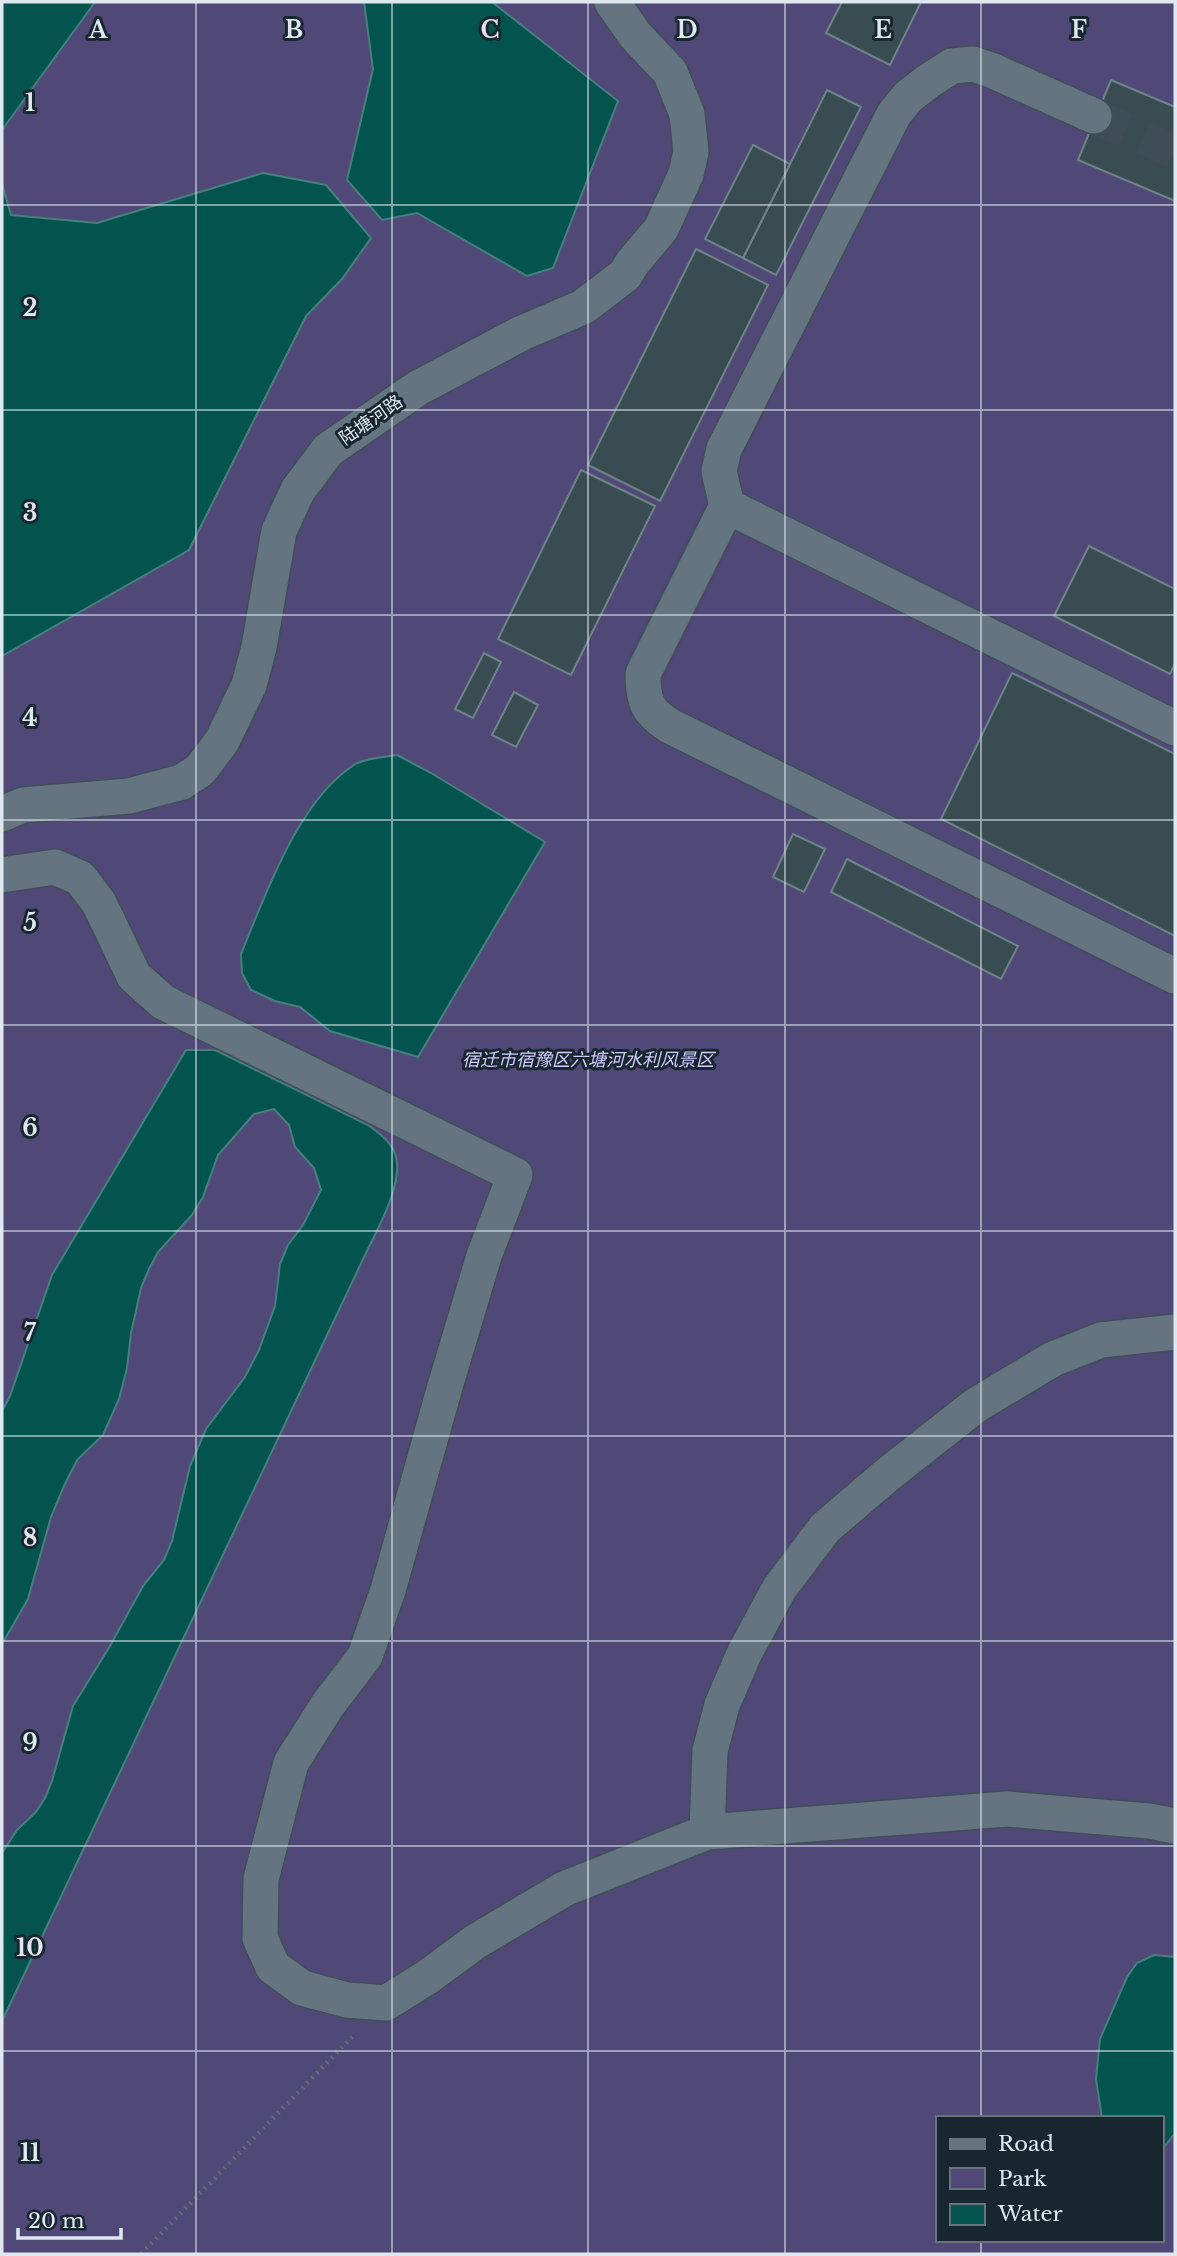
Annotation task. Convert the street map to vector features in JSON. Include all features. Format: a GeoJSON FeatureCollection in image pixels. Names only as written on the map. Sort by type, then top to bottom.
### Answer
{"type":"FeatureCollection","features":[{"type":"Feature","properties":{"kind":"street","name":"陆塘河路"},"geometry":{"type":"LineString","coordinates":[[2,814],[23,805],[129,796],[182,782],[201,770],[222,741],[249,685],[264,621],[279,531],[298,490],[328,450],[418,388],[522,333],[583,307],[625,275],[662,229],[686,174],[691,152],[687,114],[670,72],[635,35],[612,2]]}},
{"type":"Feature","properties":{"kind":"street"},"geometry":{"type":"LineString","coordinates":[[1094,116],[973,64],[952,66],[908,97],[894,114],[724,449],[719,471],[727,506],[643,674],[643,691],[649,709],[670,726],[1175,976]]}},
{"type":"Feature","properties":{"kind":"street"},"geometry":{"type":"LineString","coordinates":[[727,506],[1175,728]]}},
{"type":"Feature","properties":{"kind":"street"},"geometry":{"type":"LineString","coordinates":[[2,875],[55,867],[80,878],[99,903],[134,976],[163,1002],[515,1175],[484,1256],[388,1590],[365,1656],[327,1706],[291,1763],[261,1879],[260,1938],[273,1967],[302,1988],[347,2000],[386,2003],[475,1942],[564,1889],[707,1832],[1007,1809],[1149,1821],[1175,1826]]}},
{"type":"Feature","properties":{"kind":"street"},"geometry":{"type":"LineString","coordinates":[[707,1832],[710,1751],[722,1705],[744,1654],[779,1589],[825,1528],[976,1405],[1053,1359],[1101,1340],[1175,1332]]}},
{"type":"Feature","properties":{"kind":"path"},"geometry":{"type":"LineString","coordinates":[[141,2254],[386,2003]]}},
{"type":"Feature","properties":{"kind":"green space","name":"宿迁市宿豫区六塘河水利风景区"},"geometry":{"type":"Polygon","coordinates":[[[2,2],[1175,2],[1175,2254],[2,2254],[2,2]]]}},
{"type":"Feature","properties":{"kind":"water"},"geometry":{"type":"Polygon","coordinates":[[[2,2],[95,2],[2,130],[2,2]]]}},
{"type":"Feature","properties":{"kind":"water"},"geometry":{"type":"Polygon","coordinates":[[[364,2],[492,2],[618,101],[553,268],[527,276],[417,213],[382,220],[347,180],[373,69],[364,2]]]}},
{"type":"Feature","properties":{"kind":"water"},"geometry":{"type":"Polygon","coordinates":[[[263,173],[326,185],[371,238],[342,279],[306,316],[189,550],[2,656],[2,184],[11,215],[97,223],[263,173]]]}},
{"type":"Feature","properties":{"kind":"water"},"geometry":{"type":"Polygon","coordinates":[[[397,755],[545,842],[418,1057],[330,1031],[300,1007],[275,1001],[251,990],[242,973],[241,954],[261,904],[286,850],[316,801],[334,781],[354,765],[369,759],[397,755]]]}},
{"type":"Feature","properties":{"kind":"water"},"geometry":{"type":"Polygon","coordinates":[[[186,1050],[215,1050],[368,1125],[392,1147],[396,1157],[396,1181],[382,1220],[2,2021],[2,1853],[17,1830],[36,1812],[45,1798],[73,1706],[143,1586],[164,1560],[172,1541],[190,1466],[206,1429],[245,1377],[259,1350],[275,1306],[280,1264],[288,1245],[303,1225],[321,1190],[314,1168],[295,1147],[289,1125],[274,1109],[254,1114],[218,1155],[203,1197],[192,1215],[158,1252],[149,1269],[141,1288],[119,1399],[103,1435],[77,1460],[64,1486],[51,1517],[28,1599],[2,1644],[2,1411],[10,1396],[52,1275],[186,1050]]]}},
{"type":"Feature","properties":{"kind":"water"},"geometry":{"type":"Polygon","coordinates":[[[1154,1955],[1175,1957],[1175,2133],[1163,2148],[1163,2116],[1102,2116],[1096,2079],[1100,2039],[1127,1977],[1137,1963],[1154,1955]]]}},
{"type":"Feature","properties":{"kind":"building"},"geometry":{"type":"Polygon","coordinates":[[[842,2],[921,2],[890,65],[826,33],[842,2]]]}},
{"type":"Feature","properties":{"kind":"building"},"geometry":{"type":"Polygon","coordinates":[[[1111,80],[1175,107],[1175,201],[1078,160],[1111,80]]]}},
{"type":"Feature","properties":{"kind":"building"},"geometry":{"type":"Polygon","coordinates":[[[827,90],[861,107],[776,275],[743,258],[827,90]]]}},
{"type":"Feature","properties":{"kind":"building"},"geometry":{"type":"Polygon","coordinates":[[[753,145],[790,164],[743,258],[705,239],[753,145]]]}},
{"type":"Feature","properties":{"kind":"building"},"geometry":{"type":"Polygon","coordinates":[[[696,249],[768,285],[660,501],[588,465],[696,249]]]}},
{"type":"Feature","properties":{"kind":"building"},"geometry":{"type":"Polygon","coordinates":[[[581,470],[655,506],[571,675],[498,639],[581,470]]]}},
{"type":"Feature","properties":{"kind":"building"},"geometry":{"type":"Polygon","coordinates":[[[1089,546],[1175,589],[1175,664],[1170,674],[1054,616],[1089,546]]]}},
{"type":"Feature","properties":{"kind":"building"},"geometry":{"type":"Polygon","coordinates":[[[484,653],[501,662],[473,718],[455,709],[484,653]]]}},
{"type":"Feature","properties":{"kind":"building"},"geometry":{"type":"Polygon","coordinates":[[[1012,673],[1175,754],[1175,936],[941,819],[1012,673]]]}},
{"type":"Feature","properties":{"kind":"building"},"geometry":{"type":"Polygon","coordinates":[[[514,692],[538,705],[516,747],[492,735],[514,692]]]}},
{"type":"Feature","properties":{"kind":"building"},"geometry":{"type":"Polygon","coordinates":[[[793,834],[825,849],[804,892],[773,877],[793,834]]]}},
{"type":"Feature","properties":{"kind":"building"},"geometry":{"type":"Polygon","coordinates":[[[847,859],[1018,946],[1001,979],[831,892],[847,859]]]}},
{"type":"Feature","properties":{"kind":"tunnel"},"geometry":{"type":"LineString","coordinates":[[1094,116],[1175,152]]}}]}
